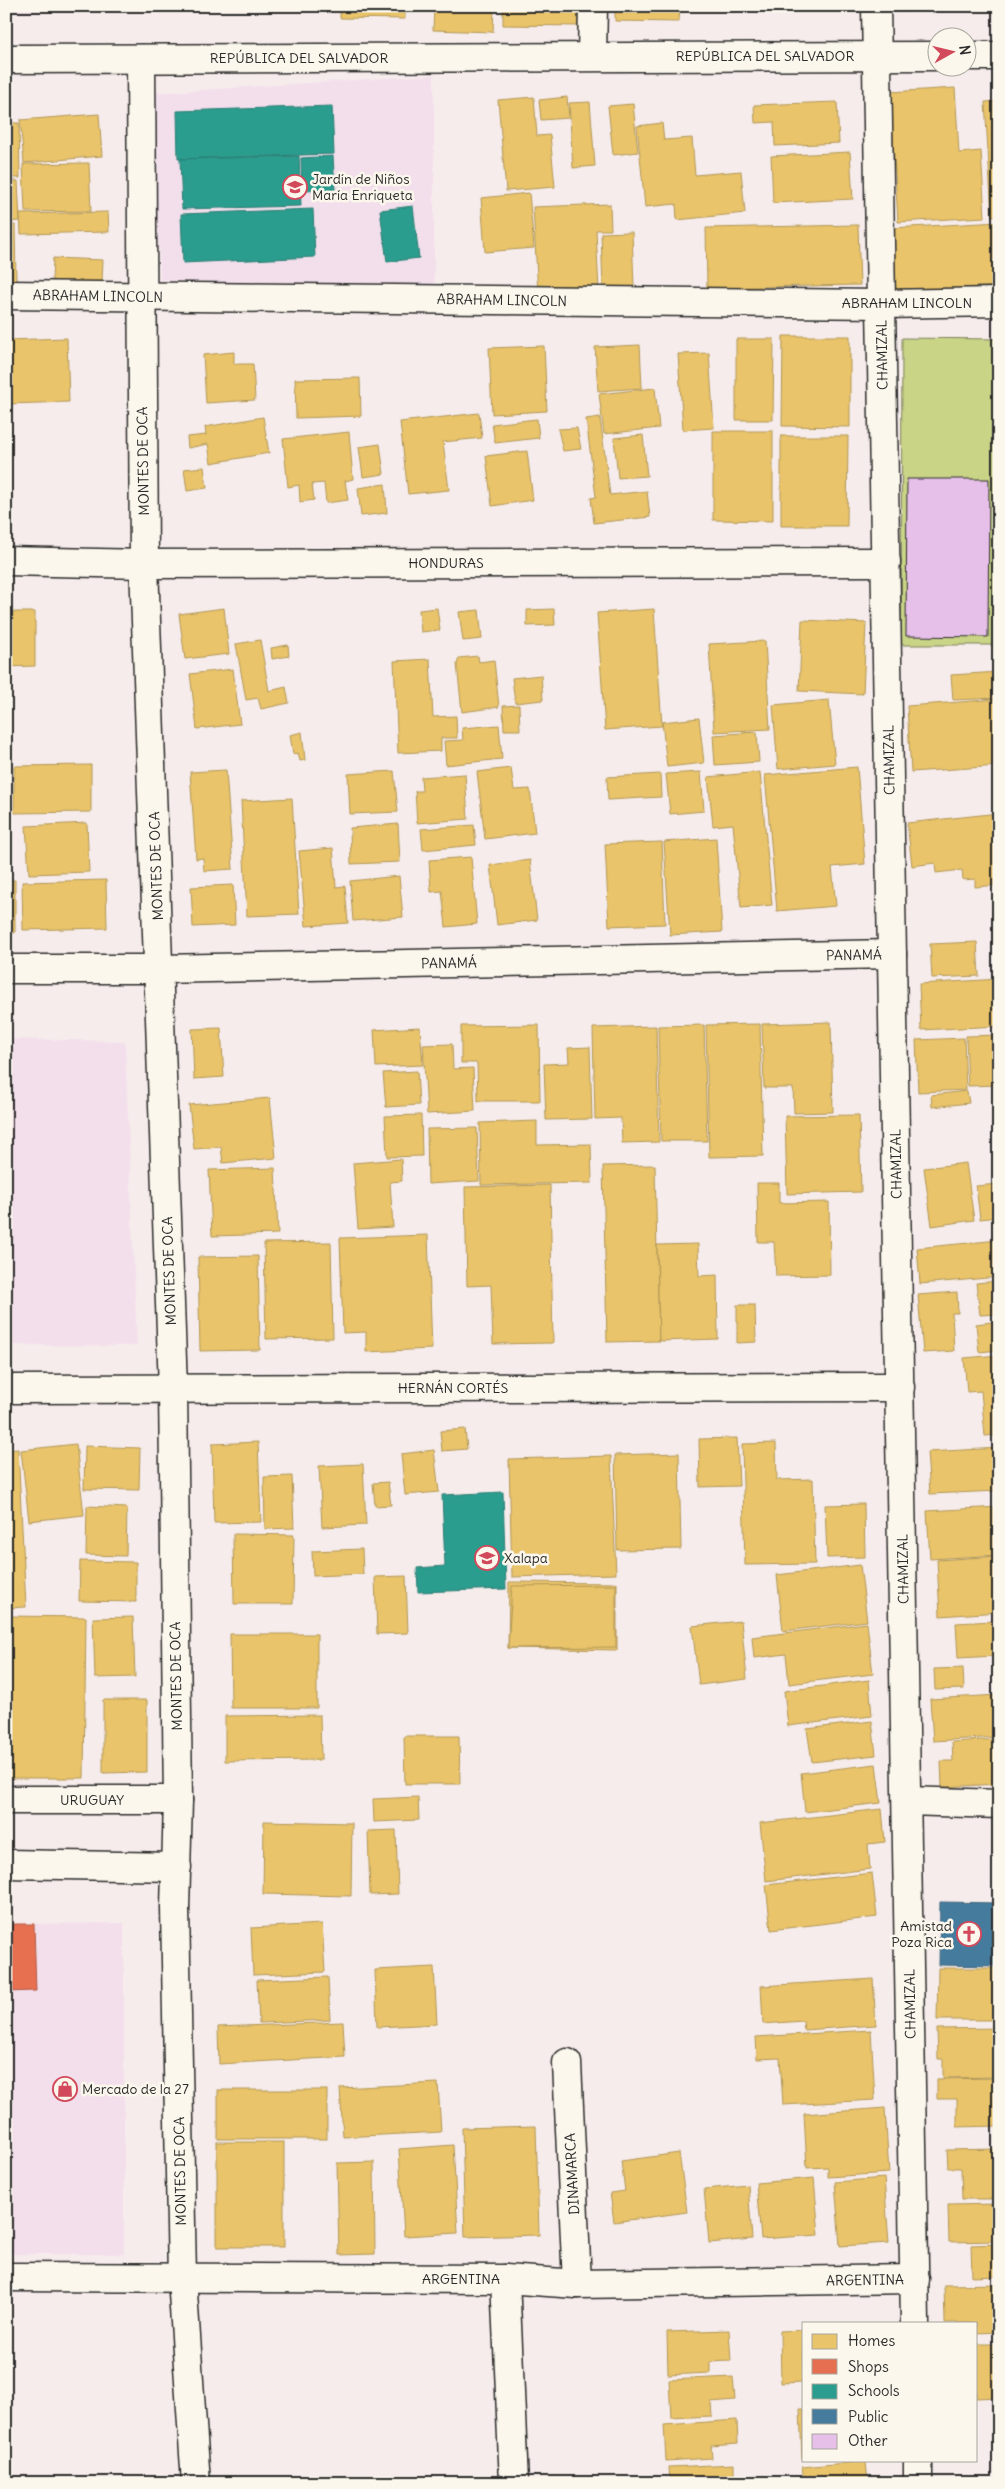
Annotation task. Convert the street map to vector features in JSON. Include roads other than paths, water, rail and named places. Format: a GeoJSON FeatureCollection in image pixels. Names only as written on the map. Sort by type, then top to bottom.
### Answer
{"type":"FeatureCollection","features":[{"type":"Feature","properties":{"kind":"street"},"geometry":{"type":"LineString","coordinates":[[592,56],[593,6]]}},
{"type":"Feature","properties":{"kind":"street","name":"CHAMIZAL"},"geometry":{"type":"LineString","coordinates":[[876,6],[915,2322]]}},
{"type":"Feature","properties":{"kind":"street","name":"REPÚBLICA DEL SALVADOR"},"geometry":{"type":"LineString","coordinates":[[6,59],[928,56]]}},
{"type":"Feature","properties":{"kind":"street"},"geometry":{"type":"LineString","coordinates":[[978,56],[999,56]]}},
{"type":"Feature","properties":{"kind":"street","name":"MONTES DE OCA"},"geometry":{"type":"LineString","coordinates":[[140,59],[144,564],[160,969],[173,1389],[178,1800],[175,1908],[182,2278],[196,2483]]}},
{"type":"Feature","properties":{"kind":"street","name":"ABRAHAM LINCOLN"},"geometry":{"type":"LineString","coordinates":[[6,295],[882,304],[999,302]]}},
{"type":"Feature","properties":{"kind":"street","name":"HONDURAS"},"geometry":{"type":"LineString","coordinates":[[6,561],[144,564],[886,562]]}},
{"type":"Feature","properties":{"kind":"street","name":"PANAMÁ"},"geometry":{"type":"LineString","coordinates":[[6,968],[160,969],[892,954]]}},
{"type":"Feature","properties":{"kind":"street","name":"HERNÁN CORTÉS"},"geometry":{"type":"LineString","coordinates":[[6,1389],[900,1387]]}},
{"type":"Feature","properties":{"kind":"street","name":"URUGUAY"},"geometry":{"type":"LineString","coordinates":[[6,1800],[178,1800]]}},
{"type":"Feature","properties":{"kind":"street"},"geometry":{"type":"LineString","coordinates":[[906,1801],[999,1804]]}},
{"type":"Feature","properties":{"kind":"street"},"geometry":{"type":"LineString","coordinates":[[6,1864],[177,1867]]}},
{"type":"Feature","properties":{"kind":"street","name":"DINAMARCA"},"geometry":{"type":"LineString","coordinates":[[567,2063],[577,2284]]}},
{"type":"Feature","properties":{"kind":"street","name":"ARGENTINA"},"geometry":{"type":"LineString","coordinates":[[6,2277],[505,2279],[577,2284],[915,2279]]}},
{"type":"Feature","properties":{"kind":"street"},"geometry":{"type":"LineString","coordinates":[[505,2279],[514,2483]]}},
{"type":"Feature","properties":{"kind":"street"},"geometry":{"type":"LineString","coordinates":[[918,2462],[918,2483]]}},
{"type":"Feature","properties":{"kind":"place","name":"Jardín de Niños María Enriqueta"},"geometry":{"type":"Point","coordinates":[295,187]}},
{"type":"Feature","properties":{"kind":"place","name":"Xalapa"},"geometry":{"type":"Point","coordinates":[487,1558]}},
{"type":"Feature","properties":{"kind":"place","name":"Amistad Poza Rica"},"geometry":{"type":"Point","coordinates":[969,1934]}},
{"type":"Feature","properties":{"kind":"place","name":"Mercado de la 27"},"geometry":{"type":"Point","coordinates":[65,2089]}}]}
